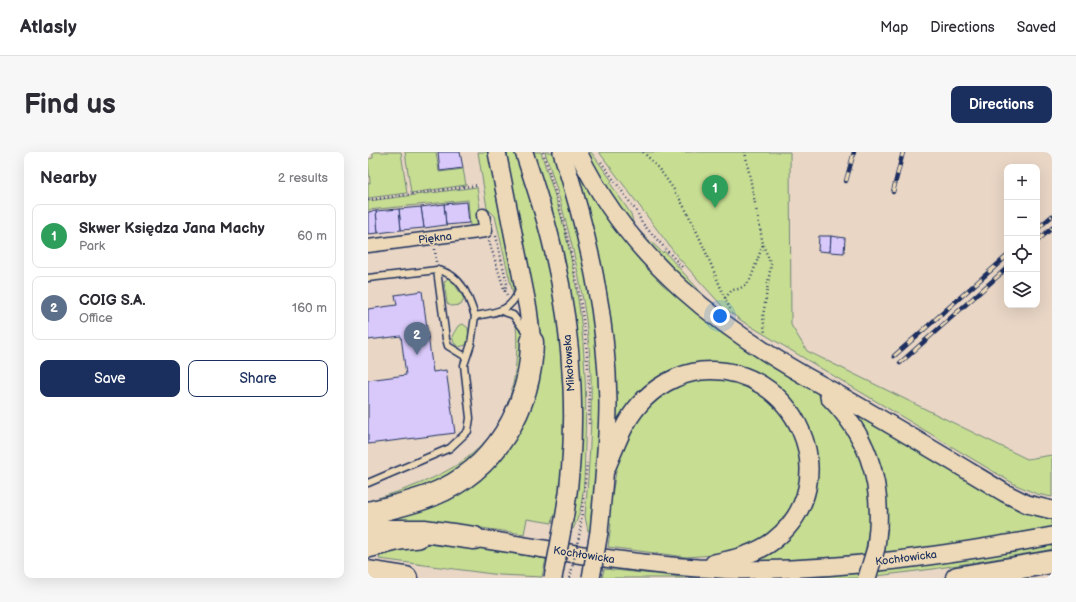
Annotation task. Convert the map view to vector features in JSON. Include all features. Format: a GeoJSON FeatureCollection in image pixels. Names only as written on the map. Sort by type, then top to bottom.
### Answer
{"type":"FeatureCollection","features":[{"type":"Feature","properties":{"kind":"highway"},"geometry":{"type":"LineString","coordinates":[[368,513],[433,495],[471,473],[490,456],[507,432],[520,406],[528,380],[532,342]]}},
{"type":"Feature","properties":{"kind":"highway"},"geometry":{"type":"LineString","coordinates":[[369,543],[424,531],[474,538]]}},
{"type":"Feature","properties":{"kind":"highway"},"geometry":{"type":"LineString","coordinates":[[957,578],[1052,562]]}},
{"type":"Feature","properties":{"kind":"highway"},"geometry":{"type":"LineString","coordinates":[[368,572],[406,578]]}},
{"type":"Feature","properties":{"kind":"main road"},"geometry":{"type":"LineString","coordinates":[[497,152],[515,283],[532,342]]}},
{"type":"Feature","properties":{"kind":"main road","name":"Mikołowska"},"geometry":{"type":"LineString","coordinates":[[524,152],[552,246],[560,286],[569,350],[571,441],[562,530],[553,578]]}},
{"type":"Feature","properties":{"kind":"main road"},"geometry":{"type":"LineString","coordinates":[[562,152],[587,234],[600,303],[607,384],[606,469],[599,532],[591,578]]}},
{"type":"Feature","properties":{"kind":"main road"},"geometry":{"type":"LineString","coordinates":[[578,152],[619,220],[648,255],[678,287],[702,308],[727,326],[815,382],[1005,493],[1026,504],[1052,510]]}},
{"type":"Feature","properties":{"kind":"main road"},"geometry":{"type":"LineString","coordinates":[[606,469],[628,422],[638,405],[652,392],[681,376],[708,370],[738,374],[764,385],[787,406],[801,428],[809,464],[805,493],[797,514],[782,533],[762,548],[736,558],[687,567]]}},
{"type":"Feature","properties":{"kind":"main road"},"geometry":{"type":"LineString","coordinates":[[815,382],[848,418],[863,444],[872,466],[877,487],[878,528],[876,548],[867,578]]}},
{"type":"Feature","properties":{"kind":"main road","name":"Kochłowicka"},"geometry":{"type":"LineString","coordinates":[[474,538],[628,561],[687,567],[739,570],[847,565],[900,560],[988,548],[1052,536]]}},
{"type":"Feature","properties":{"kind":"street"},"geometry":{"type":"LineString","coordinates":[[483,215],[486,231]]}},
{"type":"Feature","properties":{"kind":"street","name":"Piękna"},"geometry":{"type":"LineString","coordinates":[[368,246],[486,231]]}},
{"type":"Feature","properties":{"kind":"lane"},"geometry":{"type":"LineString","coordinates":[[437,270],[448,346],[466,357]]}},
{"type":"Feature","properties":{"kind":"lane"},"geometry":{"type":"LineString","coordinates":[[368,278],[437,270],[447,271],[461,283],[469,296],[475,316],[471,344],[464,365],[470,418],[468,431],[450,448],[368,483]]}},
{"type":"Feature","properties":{"kind":"lane"},"geometry":{"type":"LineString","coordinates":[[502,311],[512,302],[515,283]]}},
{"type":"Feature","properties":{"kind":"lane"},"geometry":{"type":"LineString","coordinates":[[475,316],[502,311],[513,315],[532,342]]}},
{"type":"Feature","properties":{"kind":"path"},"geometry":{"type":"LineString","coordinates":[[643,152],[659,167],[688,212],[733,316]]}},
{"type":"Feature","properties":{"kind":"path"},"geometry":{"type":"LineString","coordinates":[[744,152],[763,244],[771,264],[763,316],[766,342]]}},
{"type":"Feature","properties":{"kind":"path"},"geometry":{"type":"LineString","coordinates":[[598,158],[637,212],[642,223],[667,249]]}},
{"type":"Feature","properties":{"kind":"path"},"geometry":{"type":"LineString","coordinates":[[368,200],[479,185]]}},
{"type":"Feature","properties":{"kind":"path"},"geometry":{"type":"LineString","coordinates":[[505,292],[486,231],[494,230],[515,283]]}},
{"type":"Feature","properties":{"kind":"path"},"geometry":{"type":"LineString","coordinates":[[725,298],[732,290],[739,289],[747,284],[751,278],[763,244]]}},
{"type":"Feature","properties":{"kind":"path"},"geometry":{"type":"LineString","coordinates":[[570,578],[580,531]]}},
{"type":"Feature","properties":{"kind":"green space"},"geometry":{"type":"Polygon","coordinates":[[[373,152],[401,152],[407,193],[368,198],[368,183],[370,183],[368,159],[373,158],[373,152]]]}},
{"type":"Feature","properties":{"kind":"green space"},"geometry":{"type":"Polygon","coordinates":[[[405,152],[436,152],[439,172],[463,169],[466,185],[411,193],[405,152]]]}},
{"type":"Feature","properties":{"kind":"green space"},"geometry":{"type":"Polygon","coordinates":[[[478,152],[491,152],[515,274],[513,294],[495,216],[487,208],[478,152]]]}},
{"type":"Feature","properties":{"kind":"green space"},"geometry":{"type":"Polygon","coordinates":[[[503,152],[517,152],[544,245],[553,283],[560,329],[564,383],[564,436],[557,517],[553,517],[552,523],[527,519],[524,534],[460,525],[382,522],[430,502],[530,399],[503,152]]]}},
{"type":"Feature","properties":{"kind":"green space"},"geometry":{"type":"Polygon","coordinates":[[[532,152],[541,152],[561,216],[574,272],[582,328],[586,414],[584,476],[580,509],[573,529],[571,529],[579,412],[532,152]]]}},
{"type":"Feature","properties":{"kind":"green space"},"geometry":{"type":"Polygon","coordinates":[[[545,152],[553,152],[570,208],[580,245],[592,302],[596,331],[599,416],[594,502],[590,531],[588,531],[585,516],[590,446],[591,394],[586,320],[576,263],[562,207],[545,152]]]}},
{"type":"Feature","properties":{"kind":"green space"},"geometry":{"type":"Polygon","coordinates":[[[569,152],[611,219],[813,390],[841,420],[861,456],[869,483],[872,529],[869,530],[864,557],[757,563],[756,561],[774,550],[815,452],[807,424],[790,397],[757,373],[723,364],[700,365],[616,425],[611,333],[604,279],[593,231],[569,152]]]}},
{"type":"Feature","properties":{"kind":"green space"},"geometry":{"type":"Polygon","coordinates":[[[585,152],[591,152],[612,181],[610,183],[631,214],[634,226],[663,253],[664,251],[706,298],[682,283],[617,207],[585,152]]]}},
{"type":"Feature","properties":{"kind":"green space"},"geometry":{"type":"Polygon","coordinates":[[[599,152],[790,152],[791,325],[807,351],[1027,459],[1052,455],[1052,497],[1037,494],[1016,485],[742,321],[723,307],[677,256],[599,152]]]}},
{"type":"Feature","properties":{"kind":"green space"},"geometry":{"type":"Polygon","coordinates":[[[477,187],[482,222],[480,225],[470,226],[468,200],[368,210],[368,201],[477,187]]]}},
{"type":"Feature","properties":{"kind":"green space"},"geometry":{"type":"Polygon","coordinates":[[[448,278],[452,280],[464,299],[461,305],[451,306],[447,303],[444,282],[448,278]]]}},
{"type":"Feature","properties":{"kind":"green space"},"geometry":{"type":"Polygon","coordinates":[[[516,323],[524,333],[526,358],[501,435],[447,480],[368,506],[368,501],[403,490],[434,477],[461,462],[482,444],[499,422],[510,395],[516,362],[516,323]]]}},
{"type":"Feature","properties":{"kind":"green space"},"geometry":{"type":"Polygon","coordinates":[[[463,324],[468,328],[469,338],[466,345],[459,347],[454,343],[452,336],[458,326],[463,324]]]}},
{"type":"Feature","properties":{"kind":"green space"},"geometry":{"type":"Polygon","coordinates":[[[727,377],[773,399],[799,438],[803,476],[791,510],[767,538],[729,554],[686,557],[608,547],[611,524],[607,524],[618,460],[630,429],[649,401],[687,380],[727,377]]]}},
{"type":"Feature","properties":{"kind":"green space"},"geometry":{"type":"Polygon","coordinates":[[[855,412],[1052,517],[1052,529],[986,541],[883,555],[888,528],[885,527],[854,413],[855,412]]]}},
{"type":"Feature","properties":{"kind":"green space"},"geometry":{"type":"Polygon","coordinates":[[[1052,543],[1052,549],[1043,551],[933,569],[860,578],[693,578],[746,577],[1052,543]]]}},
{"type":"Feature","properties":{"kind":"green space"},"geometry":{"type":"Polygon","coordinates":[[[422,544],[461,545],[546,559],[542,577],[500,575],[379,559],[381,552],[422,544]]]}},
{"type":"Feature","properties":{"kind":"green space"},"geometry":{"type":"Polygon","coordinates":[[[604,569],[693,578],[602,578],[604,569]]]}},
{"type":"Feature","properties":{"kind":"building"},"geometry":{"type":"Polygon","coordinates":[[[438,152],[460,152],[463,168],[440,171],[438,152]]]}},
{"type":"Feature","properties":{"kind":"building"},"geometry":{"type":"Polygon","coordinates":[[[467,202],[469,223],[446,225],[444,204],[467,202]]]}},
{"type":"Feature","properties":{"kind":"building"},"geometry":{"type":"Polygon","coordinates":[[[444,204],[446,225],[424,228],[421,207],[444,204]]]}},
{"type":"Feature","properties":{"kind":"building"},"geometry":{"type":"Polygon","coordinates":[[[421,207],[424,228],[401,230],[399,209],[421,207]]]}},
{"type":"Feature","properties":{"kind":"building"},"geometry":{"type":"Polygon","coordinates":[[[399,209],[401,230],[378,233],[376,211],[399,209]]]}},
{"type":"Feature","properties":{"kind":"building"},"geometry":{"type":"Polygon","coordinates":[[[376,211],[378,233],[368,234],[368,212],[376,211]]]}},
{"type":"Feature","properties":{"kind":"building"},"geometry":{"type":"Polygon","coordinates":[[[819,236],[831,236],[830,252],[818,251],[819,236]]]}},
{"type":"Feature","properties":{"kind":"building"},"geometry":{"type":"Polygon","coordinates":[[[831,236],[845,238],[844,253],[830,252],[831,236]]]}},
{"type":"Feature","properties":{"kind":"building"},"geometry":{"type":"Polygon","coordinates":[[[422,291],[433,372],[446,370],[455,433],[368,444],[368,380],[406,375],[401,336],[368,340],[368,309],[397,305],[395,295],[422,291]]]}},
{"type":"Feature","properties":{"kind":"railway"},"geometry":{"type":"LineString","coordinates":[[846,181],[854,152]]}},
{"type":"Feature","properties":{"kind":"railway"},"geometry":{"type":"LineString","coordinates":[[893,192],[903,152]]}},
{"type":"Feature","properties":{"kind":"railway"},"geometry":{"type":"LineString","coordinates":[[1040,226],[1052,216]]}},
{"type":"Feature","properties":{"kind":"railway"},"geometry":{"type":"LineString","coordinates":[[1040,238],[1052,228]]}},
{"type":"Feature","properties":{"kind":"railway"},"geometry":{"type":"LineString","coordinates":[[894,356],[1004,259]]}},
{"type":"Feature","properties":{"kind":"railway"},"geometry":{"type":"LineString","coordinates":[[900,363],[1004,271]]}},
{"type":"Feature","properties":{"kind":"place","name":"Skwer Księdza Jana Machy"},"geometry":{"type":"Point","coordinates":[715,208]}},
{"type":"Feature","properties":{"kind":"place","name":"COIG S.A."},"geometry":{"type":"Point","coordinates":[417,355]}}]}
